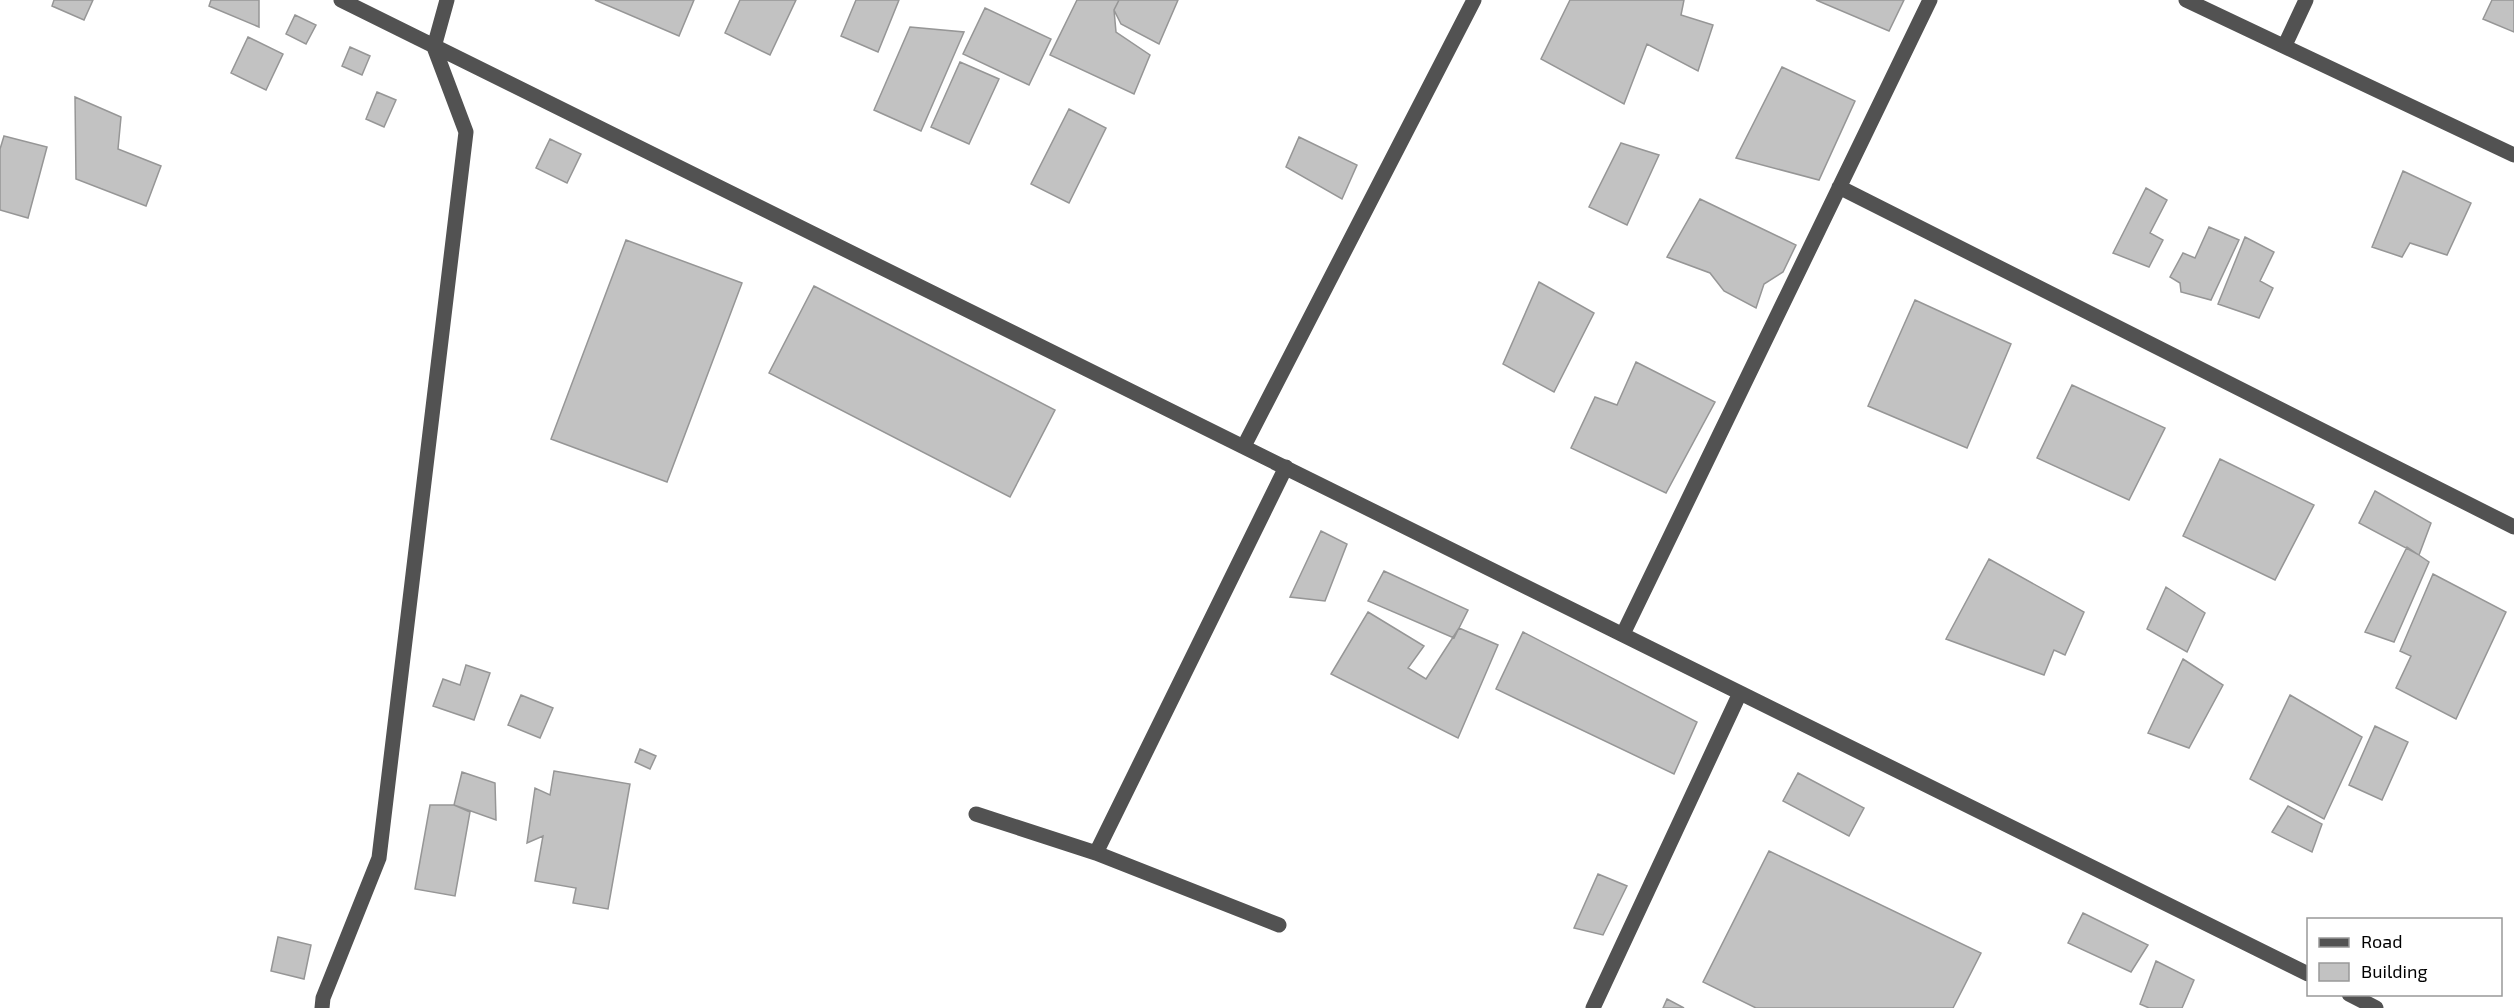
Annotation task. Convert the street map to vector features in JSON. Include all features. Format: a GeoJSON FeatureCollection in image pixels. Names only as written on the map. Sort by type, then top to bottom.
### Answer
{"type":"FeatureCollection","features":[{"type":"Feature","properties":{"kind":"street"},"geometry":{"type":"LineString","coordinates":[[341,0],[2307,974]]}},
{"type":"Feature","properties":{"kind":"street"},"geometry":{"type":"LineString","coordinates":[[322,1008],[323,998],[379,858],[466,132],[434,47],[447,0]]}},
{"type":"Feature","properties":{"kind":"street"},"geometry":{"type":"LineString","coordinates":[[1623,634],[1929,0]]}},
{"type":"Feature","properties":{"kind":"street"},"geometry":{"type":"LineString","coordinates":[[2186,0],[2514,155]]}},
{"type":"Feature","properties":{"kind":"street"},"geometry":{"type":"LineString","coordinates":[[2284,45],[2307,0]]}},
{"type":"Feature","properties":{"kind":"street"},"geometry":{"type":"LineString","coordinates":[[1244,446],[1472,1]]}},
{"type":"Feature","properties":{"kind":"street"},"geometry":{"type":"LineString","coordinates":[[1839,187],[2514,527]]}},
{"type":"Feature","properties":{"kind":"street"},"geometry":{"type":"LineString","coordinates":[[1096,853],[1286,467]]}},
{"type":"Feature","properties":{"kind":"street"},"geometry":{"type":"LineString","coordinates":[[1593,1008],[1740,693]]}},
{"type":"Feature","properties":{"kind":"street"},"geometry":{"type":"LineString","coordinates":[[976,814],[1096,853],[1279,925]]}},
{"type":"Feature","properties":{"kind":"street"},"geometry":{"type":"LineString","coordinates":[[2353,996],[2376,1008]]}},
{"type":"Feature","properties":{"kind":"building"},"geometry":{"type":"Polygon","coordinates":[[[54,0],[93,0],[84,20],[52,6],[54,0]]]}},
{"type":"Feature","properties":{"kind":"building"},"geometry":{"type":"Polygon","coordinates":[[[211,0],[259,0],[259,27],[209,6],[211,0]]]}},
{"type":"Feature","properties":{"kind":"building"},"geometry":{"type":"Polygon","coordinates":[[[595,0],[694,0],[679,36],[595,0]]]}},
{"type":"Feature","properties":{"kind":"building"},"geometry":{"type":"Polygon","coordinates":[[[740,0],[796,0],[770,55],[725,33],[740,0]]]}},
{"type":"Feature","properties":{"kind":"building"},"geometry":{"type":"Polygon","coordinates":[[[856,0],[899,0],[878,52],[841,36],[856,0]]]}},
{"type":"Feature","properties":{"kind":"building"},"geometry":{"type":"Polygon","coordinates":[[[1077,0],[1119,0],[1114,10],[1116,32],[1150,55],[1134,94],[1050,55],[1077,0]]]}},
{"type":"Feature","properties":{"kind":"building"},"geometry":{"type":"Polygon","coordinates":[[[1119,0],[1178,0],[1159,44],[1121,24],[1114,10],[1119,0]]]}},
{"type":"Feature","properties":{"kind":"building"},"geometry":{"type":"Polygon","coordinates":[[[1570,0],[1684,0],[1681,15],[1713,25],[1698,71],[1647,44],[1624,104],[1541,59],[1570,0]]]}},
{"type":"Feature","properties":{"kind":"building"},"geometry":{"type":"Polygon","coordinates":[[[1816,0],[1904,0],[1889,31],[1816,0]]]}},
{"type":"Feature","properties":{"kind":"building"},"geometry":{"type":"Polygon","coordinates":[[[2492,0],[2514,0],[2514,32],[2483,19],[2492,0]]]}},
{"type":"Feature","properties":{"kind":"building"},"geometry":{"type":"Polygon","coordinates":[[[985,8],[1051,39],[1029,85],[963,54],[985,8]]]}},
{"type":"Feature","properties":{"kind":"building"},"geometry":{"type":"Polygon","coordinates":[[[295,15],[316,25],[306,44],[286,34],[295,15]]]}},
{"type":"Feature","properties":{"kind":"building"},"geometry":{"type":"Polygon","coordinates":[[[910,27],[964,32],[921,131],[874,110],[910,27]]]}},
{"type":"Feature","properties":{"kind":"building"},"geometry":{"type":"Polygon","coordinates":[[[248,37],[283,54],[266,90],[231,73],[248,37]]]}},
{"type":"Feature","properties":{"kind":"building"},"geometry":{"type":"Polygon","coordinates":[[[350,47],[370,56],[362,75],[342,66],[350,47]]]}},
{"type":"Feature","properties":{"kind":"building"},"geometry":{"type":"Polygon","coordinates":[[[960,62],[999,79],[969,144],[931,127],[960,62]]]}},
{"type":"Feature","properties":{"kind":"building"},"geometry":{"type":"Polygon","coordinates":[[[1782,67],[1855,101],[1819,180],[1736,158],[1782,67]]]}},
{"type":"Feature","properties":{"kind":"building"},"geometry":{"type":"Polygon","coordinates":[[[377,92],[396,100],[384,127],[366,119],[377,92]]]}},
{"type":"Feature","properties":{"kind":"building"},"geometry":{"type":"Polygon","coordinates":[[[75,97],[121,117],[118,149],[161,166],[146,206],[76,179],[75,97]]]}},
{"type":"Feature","properties":{"kind":"building"},"geometry":{"type":"Polygon","coordinates":[[[1069,109],[1106,128],[1069,203],[1031,184],[1069,109]]]}},
{"type":"Feature","properties":{"kind":"building"},"geometry":{"type":"Polygon","coordinates":[[[4,136],[47,147],[28,218],[0,210],[0,149],[4,136]]]}},
{"type":"Feature","properties":{"kind":"building"},"geometry":{"type":"Polygon","coordinates":[[[1299,137],[1357,165],[1342,199],[1286,167],[1299,137]]]}},
{"type":"Feature","properties":{"kind":"building"},"geometry":{"type":"Polygon","coordinates":[[[550,139],[581,154],[567,183],[536,168],[550,139]]]}},
{"type":"Feature","properties":{"kind":"building"},"geometry":{"type":"Polygon","coordinates":[[[1621,143],[1659,155],[1627,225],[1589,207],[1621,143]]]}},
{"type":"Feature","properties":{"kind":"building"},"geometry":{"type":"Polygon","coordinates":[[[2403,171],[2471,203],[2447,255],[2410,243],[2402,257],[2372,247],[2403,171]]]}},
{"type":"Feature","properties":{"kind":"building"},"geometry":{"type":"Polygon","coordinates":[[[2146,188],[2167,200],[2150,233],[2163,240],[2149,267],[2113,253],[2146,188]]]}},
{"type":"Feature","properties":{"kind":"building"},"geometry":{"type":"Polygon","coordinates":[[[1700,199],[1796,245],[1783,272],[1764,284],[1756,308],[1724,291],[1710,273],[1667,257],[1700,199]]]}},
{"type":"Feature","properties":{"kind":"building"},"geometry":{"type":"Polygon","coordinates":[[[2209,227],[2239,240],[2211,300],[2181,292],[2180,283],[2170,277],[2183,253],[2195,258],[2209,227]]]}},
{"type":"Feature","properties":{"kind":"building"},"geometry":{"type":"Polygon","coordinates":[[[2245,237],[2274,252],[2260,281],[2273,288],[2259,318],[2218,304],[2245,237]]]}},
{"type":"Feature","properties":{"kind":"building"},"geometry":{"type":"Polygon","coordinates":[[[626,240],[742,283],[667,482],[551,439],[626,240]]]}},
{"type":"Feature","properties":{"kind":"building"},"geometry":{"type":"Polygon","coordinates":[[[1539,282],[1594,313],[1554,392],[1503,364],[1539,282]]]}},
{"type":"Feature","properties":{"kind":"building"},"geometry":{"type":"Polygon","coordinates":[[[814,286],[1055,410],[1010,497],[769,373],[814,286]]]}},
{"type":"Feature","properties":{"kind":"building"},"geometry":{"type":"Polygon","coordinates":[[[1915,300],[2011,344],[1967,448],[1868,406],[1915,300]]]}},
{"type":"Feature","properties":{"kind":"building"},"geometry":{"type":"Polygon","coordinates":[[[1636,362],[1715,402],[1666,493],[1571,448],[1595,397],[1617,405],[1636,362]]]}},
{"type":"Feature","properties":{"kind":"building"},"geometry":{"type":"Polygon","coordinates":[[[2072,385],[2165,428],[2129,500],[2037,458],[2072,385]]]}},
{"type":"Feature","properties":{"kind":"building"},"geometry":{"type":"Polygon","coordinates":[[[2220,459],[2314,505],[2275,580],[2183,536],[2220,459]]]}},
{"type":"Feature","properties":{"kind":"building"},"geometry":{"type":"Polygon","coordinates":[[[2375,491],[2431,523],[2419,555],[2359,523],[2375,491]]]}},
{"type":"Feature","properties":{"kind":"building"},"geometry":{"type":"Polygon","coordinates":[[[1321,531],[1347,544],[1325,601],[1290,597],[1321,531]]]}},
{"type":"Feature","properties":{"kind":"building"},"geometry":{"type":"Polygon","coordinates":[[[2407,547],[2429,562],[2394,642],[2365,632],[2407,547]]]}},
{"type":"Feature","properties":{"kind":"building"},"geometry":{"type":"Polygon","coordinates":[[[1989,559],[2084,612],[2065,655],[2054,650],[2044,675],[1946,639],[1989,559]]]}},
{"type":"Feature","properties":{"kind":"building"},"geometry":{"type":"Polygon","coordinates":[[[1384,571],[1468,610],[1454,638],[1368,601],[1384,571]]]}},
{"type":"Feature","properties":{"kind":"building"},"geometry":{"type":"Polygon","coordinates":[[[2433,574],[2506,612],[2456,719],[2396,688],[2411,656],[2400,651],[2433,574]]]}},
{"type":"Feature","properties":{"kind":"building"},"geometry":{"type":"Polygon","coordinates":[[[2166,587],[2205,613],[2187,652],[2147,629],[2166,587]]]}},
{"type":"Feature","properties":{"kind":"building"},"geometry":{"type":"Polygon","coordinates":[[[1368,612],[1424,646],[1408,668],[1426,679],[1459,628],[1498,645],[1458,738],[1331,674],[1368,612]]]}},
{"type":"Feature","properties":{"kind":"building"},"geometry":{"type":"Polygon","coordinates":[[[1523,632],[1697,722],[1674,774],[1496,689],[1523,632]]]}},
{"type":"Feature","properties":{"kind":"building"},"geometry":{"type":"Polygon","coordinates":[[[2183,659],[2223,685],[2189,748],[2148,733],[2183,659]]]}},
{"type":"Feature","properties":{"kind":"building"},"geometry":{"type":"Polygon","coordinates":[[[466,665],[490,673],[474,720],[433,706],[443,679],[460,685],[466,665]]]}},
{"type":"Feature","properties":{"kind":"building"},"geometry":{"type":"Polygon","coordinates":[[[521,695],[553,708],[540,738],[508,725],[521,695]]]}},
{"type":"Feature","properties":{"kind":"building"},"geometry":{"type":"Polygon","coordinates":[[[2290,695],[2362,737],[2324,819],[2250,779],[2290,695]]]}},
{"type":"Feature","properties":{"kind":"building"},"geometry":{"type":"Polygon","coordinates":[[[2375,726],[2408,742],[2382,800],[2349,785],[2375,726]]]}},
{"type":"Feature","properties":{"kind":"building"},"geometry":{"type":"Polygon","coordinates":[[[640,749],[656,756],[650,769],[635,762],[640,749]]]}},
{"type":"Feature","properties":{"kind":"building"},"geometry":{"type":"Polygon","coordinates":[[[554,771],[630,784],[608,909],[573,903],[576,888],[535,881],[543,836],[527,843],[535,788],[550,795],[554,771]]]}},
{"type":"Feature","properties":{"kind":"building"},"geometry":{"type":"Polygon","coordinates":[[[462,772],[495,783],[496,820],[454,805],[462,772]]]}},
{"type":"Feature","properties":{"kind":"building"},"geometry":{"type":"Polygon","coordinates":[[[1798,773],[1864,808],[1849,836],[1783,801],[1798,773]]]}},
{"type":"Feature","properties":{"kind":"building"},"geometry":{"type":"Polygon","coordinates":[[[430,805],[454,805],[470,812],[455,896],[415,889],[430,805]]]}},
{"type":"Feature","properties":{"kind":"building"},"geometry":{"type":"Polygon","coordinates":[[[2288,806],[2322,824],[2312,852],[2272,832],[2288,806]]]}},
{"type":"Feature","properties":{"kind":"building"},"geometry":{"type":"Polygon","coordinates":[[[1769,851],[1981,953],[1953,1008],[1756,1008],[1703,982],[1769,851]]]}},
{"type":"Feature","properties":{"kind":"building"},"geometry":{"type":"Polygon","coordinates":[[[1598,874],[1627,886],[1603,935],[1574,928],[1598,874]]]}},
{"type":"Feature","properties":{"kind":"building"},"geometry":{"type":"Polygon","coordinates":[[[2083,913],[2148,945],[2131,972],[2068,943],[2083,913]]]}},
{"type":"Feature","properties":{"kind":"building"},"geometry":{"type":"Polygon","coordinates":[[[278,937],[311,945],[304,979],[271,971],[278,937]]]}},
{"type":"Feature","properties":{"kind":"building"},"geometry":{"type":"Polygon","coordinates":[[[2156,961],[2194,980],[2182,1008],[2149,1008],[2140,1004],[2156,961]]]}},
{"type":"Feature","properties":{"kind":"building"},"geometry":{"type":"Polygon","coordinates":[[[1667,999],[1684,1008],[1663,1008],[1667,999]]]}}]}
